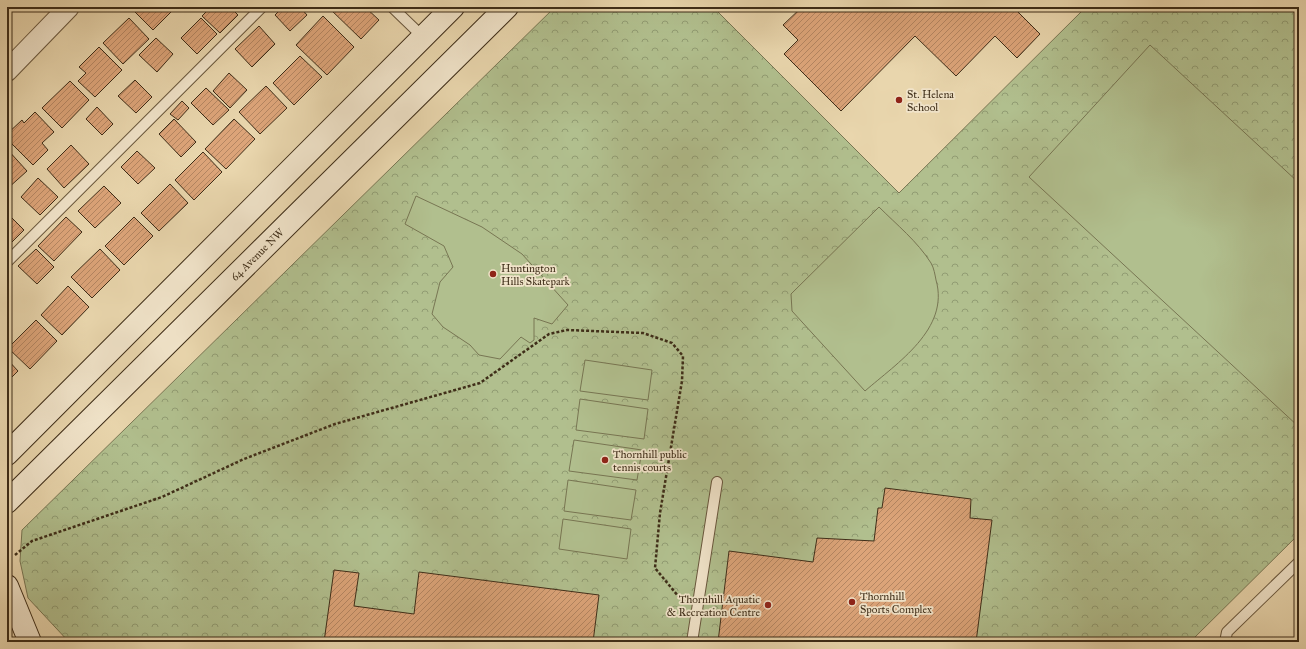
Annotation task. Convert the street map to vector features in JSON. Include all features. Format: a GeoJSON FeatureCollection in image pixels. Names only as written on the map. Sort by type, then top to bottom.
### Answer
{"type":"FeatureCollection","features":[{"type":"Feature","properties":{"kind":"main road"},"geometry":{"type":"LineString","coordinates":[[7,454],[453,7]]}},
{"type":"Feature","properties":{"kind":"main road","name":"64 Avenue NW"},"geometry":{"type":"LineString","coordinates":[[7,502],[506,7]]}},
{"type":"Feature","properties":{"kind":"main road"},"geometry":{"type":"LineString","coordinates":[[7,586],[30,642]]}},
{"type":"Feature","properties":{"kind":"main road"},"geometry":{"type":"LineString","coordinates":[[7,625],[25,642]]}},
{"type":"Feature","properties":{"kind":"street"},"geometry":{"type":"LineString","coordinates":[[7,71],[69,7]]}},
{"type":"Feature","properties":{"kind":"lane"},"geometry":{"type":"LineString","coordinates":[[7,262],[262,7]]}},
{"type":"Feature","properties":{"kind":"lane"},"geometry":{"type":"LineString","coordinates":[[392,7],[423,37]]}},
{"type":"Feature","properties":{"kind":"lane"},"geometry":{"type":"LineString","coordinates":[[692,642],[717,482]]}},
{"type":"Feature","properties":{"kind":"lane"},"geometry":{"type":"LineString","coordinates":[[1225,642],[1227,632],[1299,562]]}},
{"type":"Feature","properties":{"kind":"path"},"geometry":{"type":"LineString","coordinates":[[16,555],[32,541],[162,498],[244,458],[335,424],[480,383],[549,334],[567,330],[642,333],[672,343],[683,356],[682,381],[660,512],[655,568],[695,617]]}},
{"type":"Feature","properties":{"kind":"green space"},"geometry":{"type":"Polygon","coordinates":[[[555,7],[713,7],[899,193],[1086,7],[1299,7],[1299,534],[1190,642],[69,642],[28,598],[20,561],[22,530],[555,7]]]}},
{"type":"Feature","properties":{"kind":"green space"},"geometry":{"type":"Polygon","coordinates":[[[1150,45],[1299,183],[1299,427],[1029,177],[1150,45]]]}},
{"type":"Feature","properties":{"kind":"green space","name":"Huntington Hills Skatepark"},"geometry":{"type":"Polygon","coordinates":[[[416,196],[482,227],[522,254],[568,305],[552,324],[534,318],[534,340],[530,343],[521,337],[500,359],[479,355],[470,345],[443,327],[432,314],[440,282],[453,267],[444,246],[405,224],[416,196]]]}},
{"type":"Feature","properties":{"kind":"green space"},"geometry":{"type":"Polygon","coordinates":[[[879,207],[913,240],[931,263],[935,274],[938,298],[935,314],[928,329],[918,343],[892,369],[865,391],[792,311],[791,294],[879,207]]]}},
{"type":"Feature","properties":{"kind":"green space"},"geometry":{"type":"Polygon","coordinates":[[[585,360],[652,370],[648,400],[580,391],[585,360]]]}},
{"type":"Feature","properties":{"kind":"green space"},"geometry":{"type":"Polygon","coordinates":[[[580,399],[648,409],[644,439],[576,430],[580,399]]]}},
{"type":"Feature","properties":{"kind":"green space","name":"Thornhill public tennis courts"},"geometry":{"type":"Polygon","coordinates":[[[574,440],[642,450],[637,480],[569,471],[574,440]]]}},
{"type":"Feature","properties":{"kind":"green space"},"geometry":{"type":"Polygon","coordinates":[[[568,480],[636,490],[631,520],[564,511],[568,480]]]}},
{"type":"Feature","properties":{"kind":"green space"},"geometry":{"type":"Polygon","coordinates":[[[563,519],[631,529],[627,559],[559,549],[563,519]]]}},
{"type":"Feature","properties":{"kind":"building"},"geometry":{"type":"Polygon","coordinates":[[[7,7],[14,7],[7,14],[7,7]]]}},
{"type":"Feature","properties":{"kind":"building"},"geometry":{"type":"Polygon","coordinates":[[[134,7],[176,7],[153,30],[132,9],[134,7]]]}},
{"type":"Feature","properties":{"kind":"building"},"geometry":{"type":"Polygon","coordinates":[[[211,7],[230,7],[238,15],[220,33],[202,16],[211,7]]]}},
{"type":"Feature","properties":{"kind":"building"},"geometry":{"type":"Polygon","coordinates":[[[283,7],[300,7],[307,15],[290,31],[275,15],[283,7]]]}},
{"type":"Feature","properties":{"kind":"building"},"geometry":{"type":"Polygon","coordinates":[[[328,7],[365,7],[379,20],[361,39],[328,7]]]}},
{"type":"Feature","properties":{"kind":"building"},"geometry":{"type":"Polygon","coordinates":[[[802,7],[1019,7],[1016,10],[1040,34],[1017,58],[995,36],[956,76],[915,36],[841,111],[784,54],[798,40],[783,25],[802,7]]]}},
{"type":"Feature","properties":{"kind":"building"},"geometry":{"type":"Polygon","coordinates":[[[323,16],[354,47],[327,75],[296,45],[323,16]]]}},
{"type":"Feature","properties":{"kind":"building"},"geometry":{"type":"Polygon","coordinates":[[[129,18],[149,39],[123,64],[103,43],[129,18]]]}},
{"type":"Feature","properties":{"kind":"building"},"geometry":{"type":"Polygon","coordinates":[[[201,18],[217,34],[197,54],[181,38],[201,18]]]}},
{"type":"Feature","properties":{"kind":"building"},"geometry":{"type":"Polygon","coordinates":[[[259,26],[275,44],[252,67],[235,49],[259,26]]]}},
{"type":"Feature","properties":{"kind":"building"},"geometry":{"type":"Polygon","coordinates":[[[156,38],[173,54],[157,72],[139,55],[156,38]]]}},
{"type":"Feature","properties":{"kind":"building"},"geometry":{"type":"Polygon","coordinates":[[[99,47],[122,70],[95,97],[78,81],[86,73],[79,67],[99,47]]]}},
{"type":"Feature","properties":{"kind":"building"},"geometry":{"type":"Polygon","coordinates":[[[300,56],[322,77],[294,105],[273,83],[300,56]]]}},
{"type":"Feature","properties":{"kind":"building"},"geometry":{"type":"Polygon","coordinates":[[[229,73],[247,90],[230,108],[213,91],[229,73]]]}},
{"type":"Feature","properties":{"kind":"building"},"geometry":{"type":"Polygon","coordinates":[[[135,80],[152,97],[136,113],[118,96],[135,80]]]}},
{"type":"Feature","properties":{"kind":"building"},"geometry":{"type":"Polygon","coordinates":[[[70,81],[89,100],[62,128],[42,108],[70,81]]]}},
{"type":"Feature","properties":{"kind":"building"},"geometry":{"type":"Polygon","coordinates":[[[266,86],[287,108],[260,134],[239,112],[266,86]]]}},
{"type":"Feature","properties":{"kind":"building"},"geometry":{"type":"Polygon","coordinates":[[[206,88],[229,110],[213,125],[191,103],[206,88]]]}},
{"type":"Feature","properties":{"kind":"building"},"geometry":{"type":"Polygon","coordinates":[[[182,101],[189,108],[178,120],[170,114],[182,101]]]}},
{"type":"Feature","properties":{"kind":"building"},"geometry":{"type":"Polygon","coordinates":[[[97,107],[113,124],[102,135],[86,119],[97,107]]]}},
{"type":"Feature","properties":{"kind":"building"},"geometry":{"type":"Polygon","coordinates":[[[35,112],[54,132],[42,143],[48,150],[33,165],[7,139],[7,134],[22,120],[24,123],[35,112]]]}},
{"type":"Feature","properties":{"kind":"building"},"geometry":{"type":"Polygon","coordinates":[[[174,119],[196,142],[181,157],[159,134],[174,119]]]}},
{"type":"Feature","properties":{"kind":"building"},"geometry":{"type":"Polygon","coordinates":[[[234,119],[255,139],[226,169],[205,149],[234,119]]]}},
{"type":"Feature","properties":{"kind":"building"},"geometry":{"type":"Polygon","coordinates":[[[71,145],[89,164],[64,188],[47,169],[71,145]]]}},
{"type":"Feature","properties":{"kind":"building"},"geometry":{"type":"Polygon","coordinates":[[[7,149],[27,171],[7,189],[7,149]]]}},
{"type":"Feature","properties":{"kind":"building"},"geometry":{"type":"Polygon","coordinates":[[[137,151],[155,168],[138,184],[121,167],[137,151]]]}},
{"type":"Feature","properties":{"kind":"building"},"geometry":{"type":"Polygon","coordinates":[[[203,152],[222,172],[194,200],[175,180],[203,152]]]}},
{"type":"Feature","properties":{"kind":"building"},"geometry":{"type":"Polygon","coordinates":[[[38,178],[58,197],[40,215],[21,197],[38,178]]]}},
{"type":"Feature","properties":{"kind":"building"},"geometry":{"type":"Polygon","coordinates":[[[170,184],[188,203],[159,231],[141,213],[170,184]]]}},
{"type":"Feature","properties":{"kind":"building"},"geometry":{"type":"Polygon","coordinates":[[[104,186],[121,203],[95,228],[78,211],[104,186]]]}},
{"type":"Feature","properties":{"kind":"building"},"geometry":{"type":"Polygon","coordinates":[[[7,213],[24,230],[7,247],[7,213]]]}},
{"type":"Feature","properties":{"kind":"building"},"geometry":{"type":"Polygon","coordinates":[[[66,217],[82,232],[54,261],[38,246],[66,217]]]}},
{"type":"Feature","properties":{"kind":"building"},"geometry":{"type":"Polygon","coordinates":[[[134,217],[153,236],[124,265],[105,246],[134,217]]]}},
{"type":"Feature","properties":{"kind":"building"},"geometry":{"type":"Polygon","coordinates":[[[36,249],[54,267],[37,284],[18,266],[36,249]]]}},
{"type":"Feature","properties":{"kind":"building"},"geometry":{"type":"Polygon","coordinates":[[[100,249],[120,270],[92,298],[71,277],[100,249]]]}},
{"type":"Feature","properties":{"kind":"building"},"geometry":{"type":"Polygon","coordinates":[[[68,286],[89,307],[62,335],[41,315],[68,286]]]}},
{"type":"Feature","properties":{"kind":"building"},"geometry":{"type":"Polygon","coordinates":[[[7,320],[12,325],[7,329],[7,320]]]}},
{"type":"Feature","properties":{"kind":"building"},"geometry":{"type":"Polygon","coordinates":[[[36,320],[57,341],[30,369],[8,348],[36,320]]]}},
{"type":"Feature","properties":{"kind":"building"},"geometry":{"type":"Polygon","coordinates":[[[7,359],[18,371],[7,382],[7,359]]]}},
{"type":"Feature","properties":{"kind":"building","name":"Thornhill Sports Complex"},"geometry":{"type":"Polygon","coordinates":[[[885,488],[971,499],[970,518],[992,520],[976,642],[718,642],[729,551],[813,562],[817,538],[874,541],[878,508],[882,508],[885,488]]]}},
{"type":"Feature","properties":{"kind":"building"},"geometry":{"type":"Polygon","coordinates":[[[334,570],[359,573],[354,606],[414,614],[419,572],[599,595],[593,642],[324,642],[334,570]]]}},
{"type":"Feature","properties":{"kind":"place","name":"St. Helena School"},"geometry":{"type":"Point","coordinates":[899,100]}},
{"type":"Feature","properties":{"kind":"place","name":"Huntington Hills Skatepark"},"geometry":{"type":"Point","coordinates":[493,274]}},
{"type":"Feature","properties":{"kind":"place","name":"Thornhill public tennis courts"},"geometry":{"type":"Point","coordinates":[605,460]}},
{"type":"Feature","properties":{"kind":"place","name":"Thornhill Sports Complex"},"geometry":{"type":"Point","coordinates":[852,602]}},
{"type":"Feature","properties":{"kind":"place","name":"Thornhill Aquatic & Recreation Centre"},"geometry":{"type":"Point","coordinates":[768,605]}}]}
